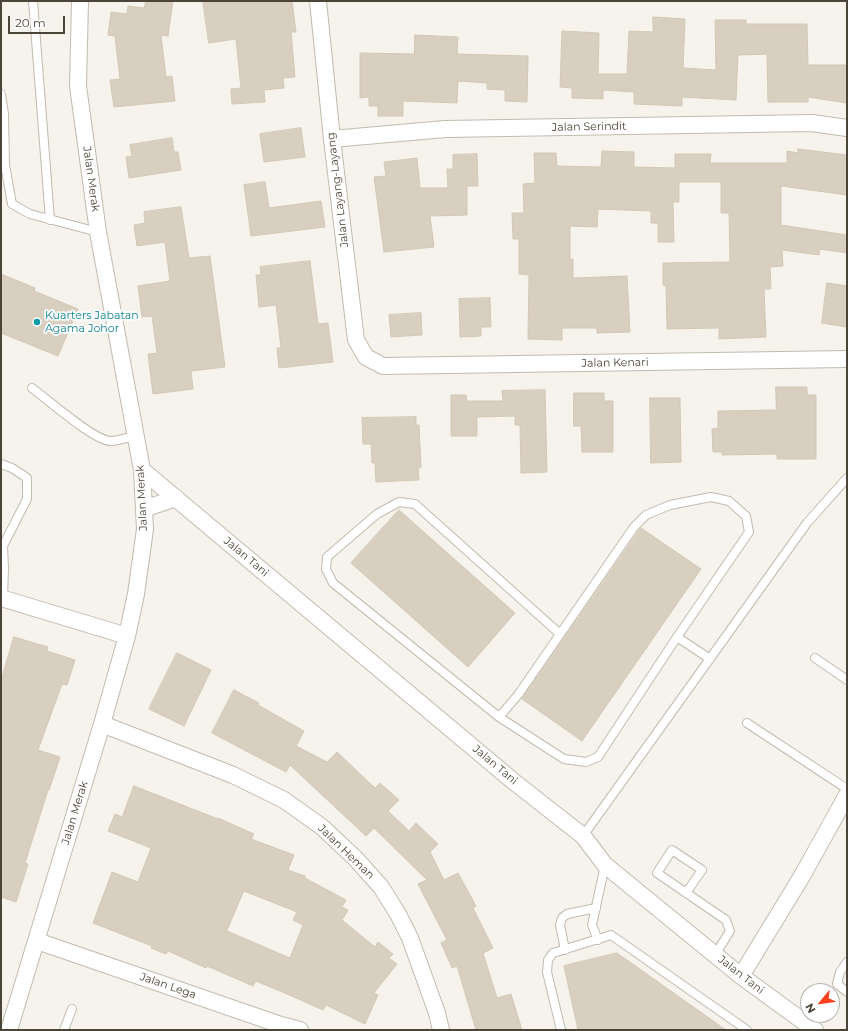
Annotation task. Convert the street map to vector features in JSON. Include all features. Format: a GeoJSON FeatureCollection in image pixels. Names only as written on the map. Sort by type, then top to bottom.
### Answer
{"type":"FeatureCollection","features":[{"type":"Feature","properties":{"kind":"street","name":"Jalan Merak"},"geometry":{"type":"LineString","coordinates":[[9,1030],[102,724],[127,636],[136,594],[145,529],[142,470],[98,232],[78,86],[80,1]]}},
{"type":"Feature","properties":{"kind":"street","name":"Jalan Layang-Layang"},"geometry":{"type":"LineString","coordinates":[[318,1],[332,139],[356,340],[366,357],[383,366]]}},
{"type":"Feature","properties":{"kind":"street","name":"Jalan Serindit"},"geometry":{"type":"LineString","coordinates":[[332,139],[445,128],[812,124],[847,128]]}},
{"type":"Feature","properties":{"kind":"street","name":"Jalan Kenari"},"geometry":{"type":"LineString","coordinates":[[383,366],[847,359]]}},
{"type":"Feature","properties":{"kind":"street","name":"Jalan Tani"},"geometry":{"type":"LineString","coordinates":[[142,470],[513,781],[583,836],[605,865],[741,976],[815,1030]]}},
{"type":"Feature","properties":{"kind":"street"},"geometry":{"type":"LineString","coordinates":[[144,509],[176,498]]}},
{"type":"Feature","properties":{"kind":"street"},"geometry":{"type":"LineString","coordinates":[[2,599],[127,636]]}},
{"type":"Feature","properties":{"kind":"street","name":"Jalan Heman"},"geometry":{"type":"LineString","coordinates":[[102,724],[233,775],[284,800],[322,827],[356,859],[381,887],[398,914],[410,938],[437,1013],[441,1030]]}},
{"type":"Feature","properties":{"kind":"street"},"geometry":{"type":"LineString","coordinates":[[741,976],[802,876],[847,795]]}},
{"type":"Feature","properties":{"kind":"street","name":"Jalan Lega"},"geometry":{"type":"LineString","coordinates":[[37,941],[281,1025],[300,1030]]}},
{"type":"Feature","properties":{"kind":"lane"},"geometry":{"type":"LineString","coordinates":[[33,1],[50,220]]}},
{"type":"Feature","properties":{"kind":"lane"},"geometry":{"type":"LineString","coordinates":[[1,94],[4,114],[5,165],[12,204],[30,214],[98,232]]}},
{"type":"Feature","properties":{"kind":"lane"},"geometry":{"type":"LineString","coordinates":[[32,388],[78,424],[97,436],[110,441],[136,436]]}},
{"type":"Feature","properties":{"kind":"lane"},"geometry":{"type":"LineString","coordinates":[[1,464],[12,468],[27,478],[27,499],[2,546],[4,568],[2,599]]}},
{"type":"Feature","properties":{"kind":"lane"},"geometry":{"type":"LineString","coordinates":[[583,836],[807,523],[847,478]]}},
{"type":"Feature","properties":{"kind":"lane"},"geometry":{"type":"LineString","coordinates":[[499,717],[518,695],[634,527],[646,515],[670,505],[711,497],[729,501],[746,516],[749,532],[677,637],[598,757],[586,762],[564,759],[499,717],[333,583],[326,569],[327,557],[377,514],[399,502],[415,504],[560,634]]}},
{"type":"Feature","properties":{"kind":"lane"},"geometry":{"type":"LineString","coordinates":[[677,637],[710,659]]}},
{"type":"Feature","properties":{"kind":"lane"},"geometry":{"type":"LineString","coordinates":[[815,658],[847,680]]}},
{"type":"Feature","properties":{"kind":"lane"},"geometry":{"type":"LineString","coordinates":[[747,723],[847,789]]}},
{"type":"Feature","properties":{"kind":"lane"},"geometry":{"type":"LineString","coordinates":[[686,893],[702,870],[672,850],[657,873],[686,893],[726,920],[730,931],[715,955]]}},
{"type":"Feature","properties":{"kind":"lane"},"geometry":{"type":"LineString","coordinates":[[598,940],[592,925],[605,865]]}},
{"type":"Feature","properties":{"kind":"lane"},"geometry":{"type":"LineString","coordinates":[[565,950],[560,925],[562,918],[567,914],[596,908]]}},
{"type":"Feature","properties":{"kind":"lane"},"geometry":{"type":"LineString","coordinates":[[560,1030],[547,972],[548,960],[554,953],[612,935],[747,1030]]}},
{"type":"Feature","properties":{"kind":"lane"},"geometry":{"type":"LineString","coordinates":[[847,962],[840,972],[837,984],[847,992]]}},
{"type":"Feature","properties":{"kind":"lane"},"geometry":{"type":"LineString","coordinates":[[64,1030],[72,1009]]}},
{"type":"Feature","properties":{"kind":"building"},"geometry":{"type":"Polygon","coordinates":[[[146,1],[173,1],[168,36],[161,35],[166,77],[172,76],[175,101],[114,107],[110,80],[120,79],[115,36],[108,35],[111,12],[127,14],[128,6],[144,8],[146,1]]]}},
{"type":"Feature","properties":{"kind":"building"},"geometry":{"type":"Polygon","coordinates":[[[203,1],[292,1],[296,32],[291,32],[295,77],[283,78],[284,88],[264,90],[265,102],[232,104],[231,89],[241,88],[236,39],[209,43],[203,1]]]}},
{"type":"Feature","properties":{"kind":"building"},"geometry":{"type":"Polygon","coordinates":[[[653,17],[685,19],[683,68],[716,70],[715,20],[746,20],[746,24],[807,24],[808,65],[847,65],[847,103],[808,97],[808,102],[768,102],[767,54],[738,55],[736,100],[682,97],[682,106],[634,104],[634,92],[603,90],[603,99],[572,98],[572,88],[560,87],[562,31],[599,33],[598,74],[627,74],[629,31],[653,32],[653,17]]]}},
{"type":"Feature","properties":{"kind":"building"},"geometry":{"type":"Polygon","coordinates":[[[415,35],[458,37],[457,54],[528,56],[527,102],[505,101],[505,90],[487,89],[487,83],[458,81],[457,103],[403,101],[403,116],[378,116],[378,106],[369,106],[369,97],[360,98],[360,53],[414,54],[415,35]]]}},
{"type":"Feature","properties":{"kind":"building"},"geometry":{"type":"Polygon","coordinates":[[[301,128],[305,157],[264,162],[260,134],[301,128]]]}},
{"type":"Feature","properties":{"kind":"building"},"geometry":{"type":"Polygon","coordinates":[[[172,138],[174,152],[178,152],[181,170],[129,178],[126,157],[132,156],[130,145],[172,138]]]}},
{"type":"Feature","properties":{"kind":"building"},"geometry":{"type":"Polygon","coordinates":[[[798,149],[847,155],[847,195],[781,186],[781,225],[847,235],[847,253],[820,249],[819,255],[782,250],[783,266],[770,267],[771,289],[764,289],[766,337],[719,339],[719,328],[667,329],[666,286],[663,285],[663,263],[730,262],[729,213],[721,213],[721,182],[679,182],[679,202],[673,202],[674,242],[658,242],[658,223],[651,223],[651,211],[598,209],[597,227],[570,226],[570,259],[573,259],[573,278],[627,276],[630,332],[597,333],[597,328],[562,328],[562,340],[528,339],[529,275],[519,274],[519,239],[513,239],[512,213],[524,213],[523,184],[535,183],[534,153],[556,153],[557,166],[601,167],[602,151],[634,152],[634,167],[675,168],[675,154],[711,154],[710,163],[787,163],[787,151],[798,153],[798,149]]]}},
{"type":"Feature","properties":{"kind":"building"},"geometry":{"type":"Polygon","coordinates":[[[477,154],[478,186],[467,186],[467,215],[430,216],[434,247],[384,252],[374,177],[386,176],[384,162],[417,158],[420,188],[448,188],[447,169],[453,169],[453,155],[477,154]]]}},
{"type":"Feature","properties":{"kind":"building"},"geometry":{"type":"Polygon","coordinates":[[[265,182],[269,208],[321,201],[325,227],[251,236],[244,185],[265,182]]]}},
{"type":"Feature","properties":{"kind":"building"},"geometry":{"type":"Polygon","coordinates":[[[181,207],[189,258],[210,256],[225,367],[191,371],[193,389],[153,394],[148,354],[157,353],[152,316],[142,317],[138,286],[170,281],[165,242],[137,246],[134,225],[145,223],[144,212],[181,207]]]}},
{"type":"Feature","properties":{"kind":"building"},"geometry":{"type":"Polygon","coordinates":[[[310,261],[318,324],[328,323],[333,362],[279,368],[277,348],[281,348],[276,305],[259,307],[256,275],[261,275],[260,267],[310,261]]]}},
{"type":"Feature","properties":{"kind":"building","name":"Kuarters Jabatan Agama Johor"},"geometry":{"type":"Polygon","coordinates":[[[1,274],[35,288],[34,291],[78,309],[58,356],[1,333],[1,274]]]}},
{"type":"Feature","properties":{"kind":"building"},"geometry":{"type":"Polygon","coordinates":[[[827,283],[847,286],[847,327],[822,323],[827,283]]]}},
{"type":"Feature","properties":{"kind":"building"},"geometry":{"type":"Polygon","coordinates":[[[490,298],[491,327],[481,327],[481,336],[460,337],[459,299],[490,298]]]}},
{"type":"Feature","properties":{"kind":"building"},"geometry":{"type":"Polygon","coordinates":[[[421,313],[422,335],[391,337],[389,315],[421,313]]]}},
{"type":"Feature","properties":{"kind":"building"},"geometry":{"type":"Polygon","coordinates":[[[776,387],[807,387],[807,395],[816,395],[816,459],[777,459],[777,454],[722,455],[722,452],[713,452],[712,429],[718,428],[718,411],[776,410],[776,387]]]}},
{"type":"Feature","properties":{"kind":"building"},"geometry":{"type":"Polygon","coordinates":[[[545,390],[547,472],[521,473],[520,425],[515,425],[515,416],[477,417],[477,436],[451,436],[451,395],[466,395],[467,401],[503,401],[502,391],[545,390]]]}},
{"type":"Feature","properties":{"kind":"building"},"geometry":{"type":"Polygon","coordinates":[[[574,393],[604,393],[604,401],[613,401],[613,452],[582,452],[581,426],[574,426],[574,393]]]}},
{"type":"Feature","properties":{"kind":"building"},"geometry":{"type":"Polygon","coordinates":[[[650,398],[680,398],[681,462],[651,463],[650,398]]]}},
{"type":"Feature","properties":{"kind":"building"},"geometry":{"type":"Polygon","coordinates":[[[416,417],[416,425],[419,425],[421,467],[418,468],[419,480],[376,482],[375,463],[372,463],[371,444],[363,444],[362,418],[416,417]]]}},
{"type":"Feature","properties":{"kind":"building"},"geometry":{"type":"Polygon","coordinates":[[[399,510],[515,613],[468,667],[351,563],[399,510]]]}},
{"type":"Feature","properties":{"kind":"building"},"geometry":{"type":"Polygon","coordinates":[[[641,528],[701,569],[582,741],[522,699],[641,528]]]}},
{"type":"Feature","properties":{"kind":"building"},"geometry":{"type":"Polygon","coordinates":[[[14,637],[48,647],[47,651],[75,660],[67,685],[62,684],[38,750],[60,757],[25,863],[28,864],[16,902],[1,897],[1,681],[14,637]]]}},
{"type":"Feature","properties":{"kind":"building"},"geometry":{"type":"Polygon","coordinates":[[[177,653],[211,670],[184,726],[149,709],[177,653]]]}},
{"type":"Feature","properties":{"kind":"building"},"geometry":{"type":"Polygon","coordinates":[[[234,690],[259,703],[258,705],[304,731],[296,746],[327,762],[337,752],[375,788],[380,783],[399,800],[388,811],[409,831],[416,823],[438,844],[430,852],[444,880],[458,873],[476,906],[473,908],[493,948],[483,953],[497,998],[511,994],[522,1030],[476,1030],[457,966],[452,968],[441,943],[447,940],[418,884],[427,880],[374,828],[366,836],[290,765],[286,772],[212,733],[234,690]]]}},
{"type":"Feature","properties":{"kind":"building"},"geometry":{"type":"Polygon","coordinates":[[[134,786],[218,818],[254,834],[251,839],[294,855],[288,870],[305,876],[305,878],[346,900],[342,907],[348,910],[342,920],[375,947],[378,942],[393,954],[389,958],[397,964],[374,993],[378,995],[365,1024],[326,1005],[323,1010],[256,981],[253,986],[207,966],[206,968],[168,951],[166,954],[151,948],[152,946],[93,923],[112,872],[138,882],[151,848],[108,831],[115,814],[122,817],[134,786]],[[244,891],[227,931],[290,958],[303,925],[293,920],[297,912],[244,891]]]}},
{"type":"Feature","properties":{"kind":"building"},"geometry":{"type":"Polygon","coordinates":[[[617,953],[726,1030],[578,1030],[564,966],[617,953]]]}},
{"type":"Feature","properties":{"kind":"place","name":"Kuarters Jabatan Agama Johor"},"geometry":{"type":"Point","coordinates":[37,322]}}]}
